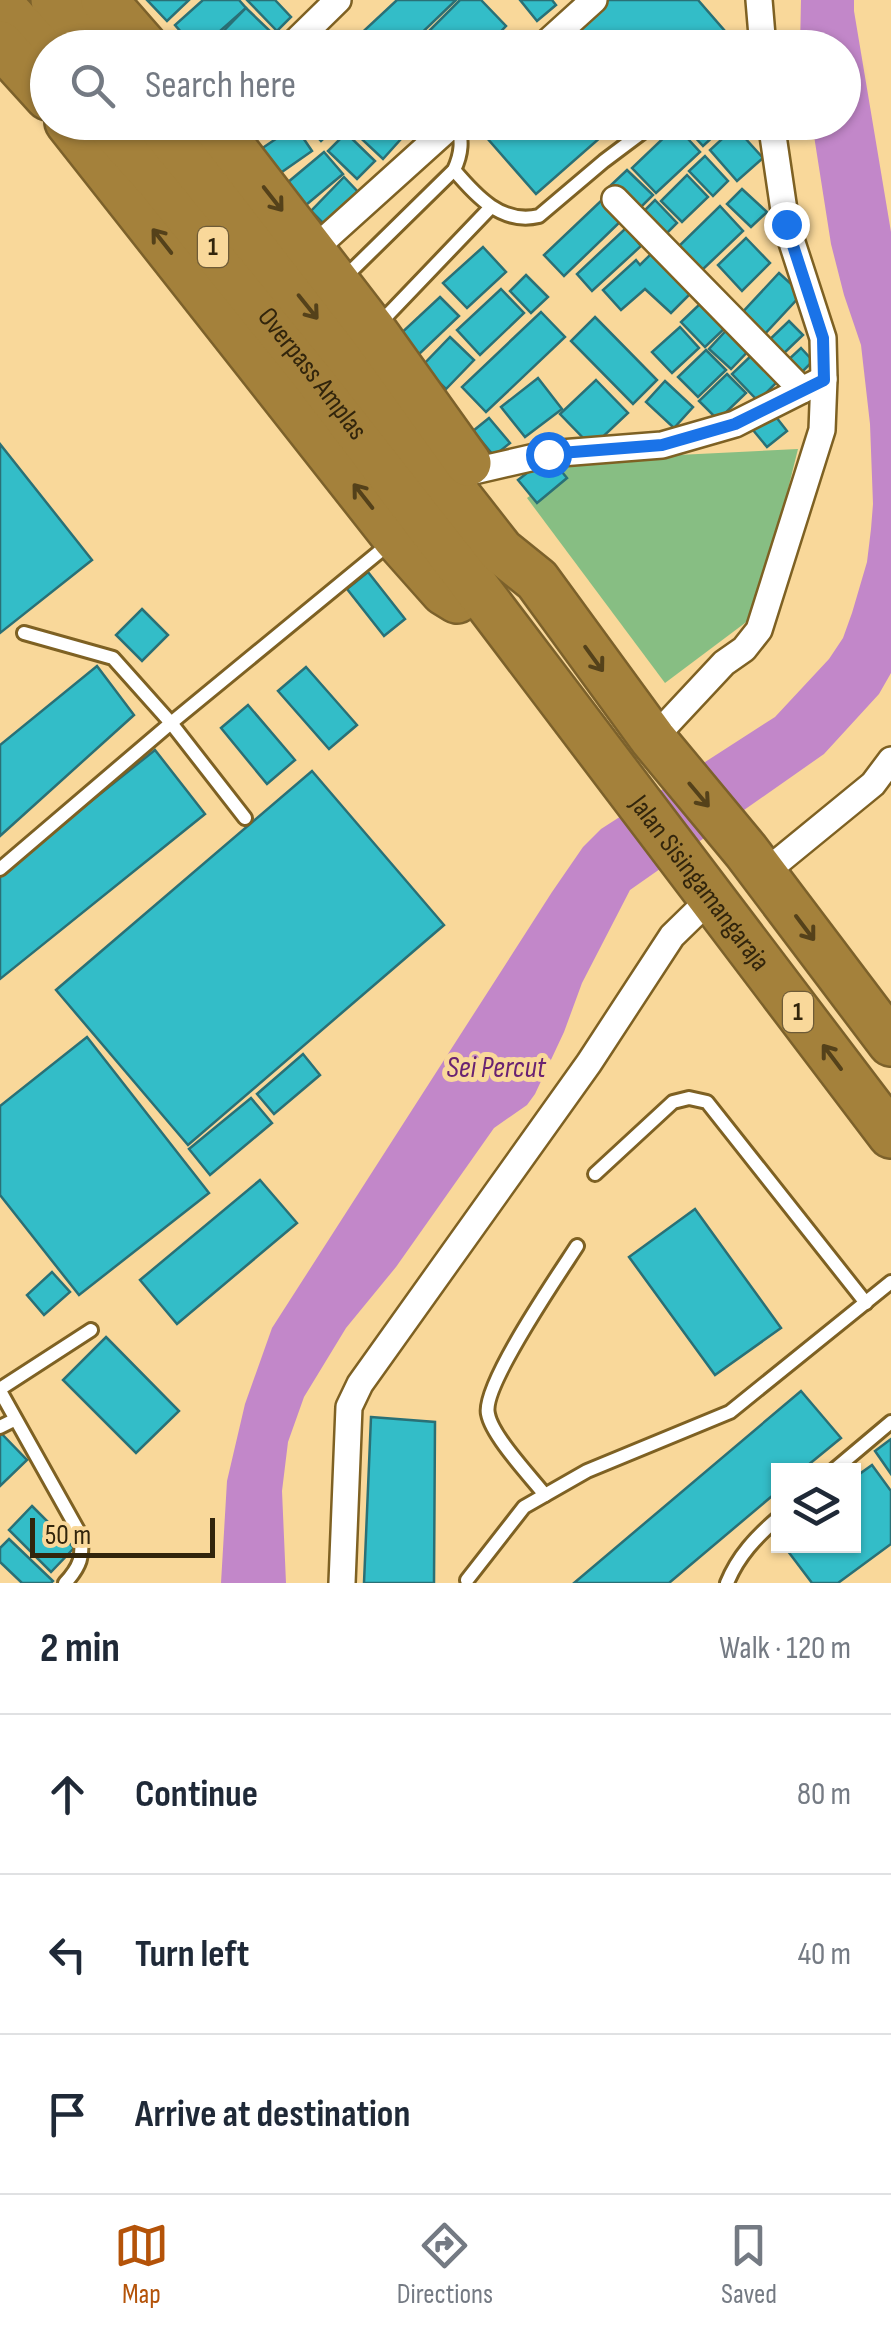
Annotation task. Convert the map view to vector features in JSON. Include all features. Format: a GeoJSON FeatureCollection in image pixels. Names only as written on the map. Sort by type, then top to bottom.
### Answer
{"type":"FeatureCollection","features":[{"type":"Feature","properties":{"kind":"highway"},"geometry":{"type":"LineString","coordinates":[[54,0],[122,23]]}},
{"type":"Feature","properties":{"kind":"highway"},"geometry":{"type":"LineString","coordinates":[[0,4],[30,37]]}},
{"type":"Feature","properties":{"kind":"highway"},"geometry":{"type":"LineString","coordinates":[[0,44],[30,78]]}},
{"type":"Feature","properties":{"kind":"highway"},"geometry":{"type":"LineString","coordinates":[[82,140],[396,538],[444,592],[509,634]]}},
{"type":"Feature","properties":{"kind":"highway","name":"Overpass Amplas"},"geometry":{"type":"LineString","coordinates":[[123,140],[159,180],[345,353],[509,634]]}},
{"type":"Feature","properties":{"kind":"highway","name":"Overpass Amplas"},"geometry":{"type":"LineString","coordinates":[[173,140],[502,551],[536,580]]}},
{"type":"Feature","properties":{"kind":"highway"},"geometry":{"type":"LineString","coordinates":[[226,140],[326,266],[345,353],[474,471],[510,520],[536,580]]}},
{"type":"Feature","properties":{"kind":"highway","name":"Jalan Sisingamangaraja"},"geometry":{"type":"LineString","coordinates":[[536,580],[653,739],[754,862],[891,1042]]}},
{"type":"Feature","properties":{"kind":"highway","name":"Jalan Sisingamangaraja"},"geometry":{"type":"LineString","coordinates":[[509,634],[891,1136]]}},
{"type":"Feature","properties":{"kind":"street"},"geometry":{"type":"LineString","coordinates":[[307,30],[338,0]]}},
{"type":"Feature","properties":{"kind":"street"},"geometry":{"type":"LineString","coordinates":[[561,30],[594,0]]}},
{"type":"Feature","properties":{"kind":"street"},"geometry":{"type":"LineString","coordinates":[[759,0],[762,30]]}},
{"type":"Feature","properties":{"kind":"street"},"geometry":{"type":"LineString","coordinates":[[326,266],[440,140]]}},
{"type":"Feature","properties":{"kind":"street"},"geometry":{"type":"LineString","coordinates":[[653,739],[760,630],[822,430],[813,385],[823,338],[786,224],[774,140]]}},
{"type":"Feature","properties":{"kind":"street"},"geometry":{"type":"LineString","coordinates":[[615,199],[813,385]]}},
{"type":"Feature","properties":{"kind":"street"},"geometry":{"type":"LineString","coordinates":[[474,471],[548,454],[662,445],[735,424],[813,385]]}},
{"type":"Feature","properties":{"kind":"street"},"geometry":{"type":"LineString","coordinates":[[754,862],[873,784],[891,760]]}},
{"type":"Feature","properties":{"kind":"street"},"geometry":{"type":"LineString","coordinates":[[342,1583],[349,1408],[360,1384],[589,1063],[672,936],[709,893]]}},
{"type":"Feature","properties":{"kind":"lane"},"geometry":{"type":"LineString","coordinates":[[326,266],[367,258],[454,170],[462,140]]}},
{"type":"Feature","properties":{"kind":"lane"},"geometry":{"type":"LineString","coordinates":[[454,170],[491,207],[526,219],[539,216],[632,140]]}},
{"type":"Feature","properties":{"kind":"lane"},"geometry":{"type":"LineString","coordinates":[[345,353],[491,207]]}},
{"type":"Feature","properties":{"kind":"lane"},"geometry":{"type":"LineString","coordinates":[[0,869],[396,538]]}},
{"type":"Feature","properties":{"kind":"lane"},"geometry":{"type":"LineString","coordinates":[[24,633],[113,658],[246,818]]}},
{"type":"Feature","properties":{"kind":"lane"},"geometry":{"type":"LineString","coordinates":[[595,1174],[673,1102],[689,1098],[707,1102],[866,1302]]}},
{"type":"Feature","properties":{"kind":"lane"},"geometry":{"type":"LineString","coordinates":[[545,1495],[491,1425],[486,1408],[506,1359],[577,1246]]}},
{"type":"Feature","properties":{"kind":"lane"},"geometry":{"type":"LineString","coordinates":[[467,1580],[524,1507],[587,1471],[730,1412],[891,1282]]}},
{"type":"Feature","properties":{"kind":"lane"},"geometry":{"type":"LineString","coordinates":[[65,1583],[76,1571],[83,1554],[80,1534],[0,1390],[91,1330]]}},
{"type":"Feature","properties":{"kind":"lane"},"geometry":{"type":"LineString","coordinates":[[0,1427],[14,1420]]}},
{"type":"Feature","properties":{"kind":"lane"},"geometry":{"type":"LineString","coordinates":[[842,1463],[891,1422]]}},
{"type":"Feature","properties":{"kind":"lane"},"geometry":{"type":"LineString","coordinates":[[726,1583],[748,1547],[771,1525]]}},
{"type":"Feature","properties":{"kind":"green space"},"geometry":{"type":"Polygon","coordinates":[[[798,449],[757,614],[665,683],[527,498],[577,460],[798,449]]]}},
{"type":"Feature","properties":{"kind":"water","name":"Sei Percut"},"geometry":{"type":"Polygon","coordinates":[[[801,0],[854,0],[857,30],[800,30],[801,0]]]}},
{"type":"Feature","properties":{"kind":"water","name":"Sei Percut"},"geometry":{"type":"Polygon","coordinates":[[[861,53],[891,232],[891,673],[879,694],[824,754],[630,890],[582,983],[535,1094],[527,1105],[494,1128],[396,1267],[346,1328],[304,1397],[288,1442],[282,1491],[286,1583],[221,1583],[227,1481],[245,1404],[272,1328],[552,892],[583,847],[601,829],[775,717],[829,659],[843,638],[867,562],[873,504],[870,424],[861,345],[831,244],[815,140],[861,140],[861,53]]]}},
{"type":"Feature","properties":{"kind":"building"},"geometry":{"type":"Polygon","coordinates":[[[147,0],[189,0],[167,21],[147,0]]]}},
{"type":"Feature","properties":{"kind":"building"},"geometry":{"type":"Polygon","coordinates":[[[203,0],[239,0],[246,8],[221,30],[179,30],[175,25],[203,0]]]}},
{"type":"Feature","properties":{"kind":"building"},"geometry":{"type":"Polygon","coordinates":[[[247,0],[275,0],[291,17],[276,30],[247,0]]]}},
{"type":"Feature","properties":{"kind":"building"},"geometry":{"type":"Polygon","coordinates":[[[397,0],[456,0],[425,30],[365,30],[397,0]]]}},
{"type":"Feature","properties":{"kind":"building"},"geometry":{"type":"Polygon","coordinates":[[[460,0],[481,0],[506,26],[502,30],[430,30],[460,0]]]}},
{"type":"Feature","properties":{"kind":"building"},"geometry":{"type":"Polygon","coordinates":[[[520,0],[552,0],[556,5],[537,21],[520,0]]]}},
{"type":"Feature","properties":{"kind":"building"},"geometry":{"type":"Polygon","coordinates":[[[606,0],[698,0],[724,30],[572,30],[606,0]]]}},
{"type":"Feature","properties":{"kind":"building"},"geometry":{"type":"Polygon","coordinates":[[[246,8],[269,30],[225,30],[246,8]]]}},
{"type":"Feature","properties":{"kind":"building"},"geometry":{"type":"Polygon","coordinates":[[[274,140],[305,140],[312,151],[279,174],[261,149],[274,140]]]}},
{"type":"Feature","properties":{"kind":"building"},"geometry":{"type":"Polygon","coordinates":[[[339,140],[353,140],[375,161],[357,179],[328,151],[339,140]]]}},
{"type":"Feature","properties":{"kind":"building"},"geometry":{"type":"Polygon","coordinates":[[[363,140],[400,140],[383,159],[363,140]]]}},
{"type":"Feature","properties":{"kind":"building"},"geometry":{"type":"Polygon","coordinates":[[[489,140],[598,140],[536,194],[489,140]]]}},
{"type":"Feature","properties":{"kind":"building"},"geometry":{"type":"Polygon","coordinates":[[[661,140],[689,140],[700,152],[656,193],[632,168],[661,140]]]}},
{"type":"Feature","properties":{"kind":"building"},"geometry":{"type":"Polygon","coordinates":[[[721,140],[747,140],[763,158],[737,181],[710,150],[721,140]]]}},
{"type":"Feature","properties":{"kind":"building"},"geometry":{"type":"Polygon","coordinates":[[[324,152],[343,174],[306,205],[287,183],[324,152]]]}},
{"type":"Feature","properties":{"kind":"building"},"geometry":{"type":"Polygon","coordinates":[[[705,156],[728,181],[713,196],[689,171],[705,156]]]}},
{"type":"Feature","properties":{"kind":"building"},"geometry":{"type":"Polygon","coordinates":[[[627,170],[653,195],[636,212],[610,186],[627,170]]]}},
{"type":"Feature","properties":{"kind":"building"},"geometry":{"type":"Polygon","coordinates":[[[687,175],[708,197],[682,222],[661,201],[687,175]]]}},
{"type":"Feature","properties":{"kind":"building"},"geometry":{"type":"Polygon","coordinates":[[[344,177],[360,194],[327,227],[311,211],[344,177]]]}},
{"type":"Feature","properties":{"kind":"building"},"geometry":{"type":"Polygon","coordinates":[[[742,189],[767,212],[751,227],[727,204],[742,189]]]}},
{"type":"Feature","properties":{"kind":"building"},"geometry":{"type":"Polygon","coordinates":[[[603,199],[623,219],[564,276],[544,255],[603,199]]]}},
{"type":"Feature","properties":{"kind":"building"},"geometry":{"type":"Polygon","coordinates":[[[655,200],[677,223],[661,239],[638,217],[655,200]]]}},
{"type":"Feature","properties":{"kind":"building"},"geometry":{"type":"Polygon","coordinates":[[[720,206],[743,231],[700,272],[677,248],[720,206]]]}},
{"type":"Feature","properties":{"kind":"building"},"geometry":{"type":"Polygon","coordinates":[[[626,228],[641,246],[592,291],[577,274],[626,228]]]}},
{"type":"Feature","properties":{"kind":"building"},"geometry":{"type":"Polygon","coordinates":[[[746,238],[770,263],[742,291],[718,265],[746,238]]]}},
{"type":"Feature","properties":{"kind":"building"},"geometry":{"type":"Polygon","coordinates":[[[483,247],[506,272],[467,308],[443,283],[483,247]]]}},
{"type":"Feature","properties":{"kind":"building"},"geometry":{"type":"Polygon","coordinates":[[[652,253],[692,292],[671,313],[645,289],[621,310],[603,290],[636,260],[640,265],[652,253]]]}},
{"type":"Feature","properties":{"kind":"building"},"geometry":{"type":"Polygon","coordinates":[[[779,273],[802,294],[762,337],[739,316],[779,273]]]}},
{"type":"Feature","properties":{"kind":"building"},"geometry":{"type":"Polygon","coordinates":[[[526,275],[548,297],[531,313],[510,291],[526,275]]]}},
{"type":"Feature","properties":{"kind":"building"},"geometry":{"type":"Polygon","coordinates":[[[501,289],[524,313],[480,355],[457,330],[501,289]]]}},
{"type":"Feature","properties":{"kind":"building"},"geometry":{"type":"Polygon","coordinates":[[[440,297],[459,316],[416,357],[397,337],[440,297]]]}},
{"type":"Feature","properties":{"kind":"building"},"geometry":{"type":"Polygon","coordinates":[[[702,302],[726,327],[705,347],[681,322],[702,302]]]}},
{"type":"Feature","properties":{"kind":"building"},"geometry":{"type":"Polygon","coordinates":[[[541,312],[565,337],[486,412],[462,387],[541,312]]]}},
{"type":"Feature","properties":{"kind":"building"},"geometry":{"type":"Polygon","coordinates":[[[595,317],[657,380],[633,404],[571,341],[595,317]]]}},
{"type":"Feature","properties":{"kind":"building"},"geometry":{"type":"Polygon","coordinates":[[[789,321],[803,335],[780,357],[766,343],[789,321]]]}},
{"type":"Feature","properties":{"kind":"building"},"geometry":{"type":"Polygon","coordinates":[[[733,323],[755,344],[731,369],[709,349],[733,323]]]}},
{"type":"Feature","properties":{"kind":"building"},"geometry":{"type":"Polygon","coordinates":[[[680,327],[699,348],[672,373],[652,352],[680,327]]]}},
{"type":"Feature","properties":{"kind":"building"},"geometry":{"type":"Polygon","coordinates":[[[450,337],[474,360],[446,389],[422,366],[450,337]]]}},
{"type":"Feature","properties":{"kind":"building"},"geometry":{"type":"Polygon","coordinates":[[[801,348],[813,361],[800,374],[787,361],[801,348]]]}},
{"type":"Feature","properties":{"kind":"building"},"geometry":{"type":"Polygon","coordinates":[[[706,350],[726,370],[698,397],[678,377],[706,350]]]}},
{"type":"Feature","properties":{"kind":"building"},"geometry":{"type":"Polygon","coordinates":[[[756,351],[781,378],[758,401],[732,374],[756,351]]]}},
{"type":"Feature","properties":{"kind":"building"},"geometry":{"type":"Polygon","coordinates":[[[727,374],[746,393],[718,420],[699,401],[727,374]]]}},
{"type":"Feature","properties":{"kind":"building"},"geometry":{"type":"Polygon","coordinates":[[[538,378],[562,409],[525,437],[501,407],[538,378]]]}},
{"type":"Feature","properties":{"kind":"building"},"geometry":{"type":"Polygon","coordinates":[[[596,380],[628,413],[592,447],[560,414],[596,380]]]}},
{"type":"Feature","properties":{"kind":"building"},"geometry":{"type":"Polygon","coordinates":[[[665,381],[693,407],[674,428],[646,402],[665,381]]]}},
{"type":"Feature","properties":{"kind":"building"},"geometry":{"type":"Polygon","coordinates":[[[769,408],[787,431],[767,447],[748,424],[769,408]]]}},
{"type":"Feature","properties":{"kind":"building"},"geometry":{"type":"Polygon","coordinates":[[[489,418],[510,443],[494,456],[473,431],[489,418]]]}},
{"type":"Feature","properties":{"kind":"building"},"geometry":{"type":"Polygon","coordinates":[[[0,444],[92,560],[0,633],[0,444]]]}},
{"type":"Feature","properties":{"kind":"building"},"geometry":{"type":"Polygon","coordinates":[[[549,456],[567,478],[537,503],[518,480],[549,456]]]}},
{"type":"Feature","properties":{"kind":"building"},"geometry":{"type":"Polygon","coordinates":[[[368,572],[405,619],[384,636],[347,589],[368,572]]]}},
{"type":"Feature","properties":{"kind":"building"},"geometry":{"type":"Polygon","coordinates":[[[142,609],[168,635],[142,661],[116,635],[142,609]]]}},
{"type":"Feature","properties":{"kind":"building"},"geometry":{"type":"Polygon","coordinates":[[[97,666],[134,715],[0,836],[0,745],[97,666]]]}},
{"type":"Feature","properties":{"kind":"building"},"geometry":{"type":"Polygon","coordinates":[[[306,667],[357,725],[329,749],[278,691],[306,667]]]}},
{"type":"Feature","properties":{"kind":"building"},"geometry":{"type":"Polygon","coordinates":[[[248,705],[295,760],[267,784],[221,728],[248,705]]]}},
{"type":"Feature","properties":{"kind":"building"},"geometry":{"type":"Polygon","coordinates":[[[155,750],[205,814],[0,979],[0,874],[155,750]]]}},
{"type":"Feature","properties":{"kind":"building"},"geometry":{"type":"Polygon","coordinates":[[[312,771],[444,925],[188,1145],[56,990],[312,771]]]}},
{"type":"Feature","properties":{"kind":"building"},"geometry":{"type":"Polygon","coordinates":[[[87,1037],[209,1193],[79,1295],[0,1195],[0,1106],[87,1037]]]}},
{"type":"Feature","properties":{"kind":"building"},"geometry":{"type":"Polygon","coordinates":[[[303,1054],[320,1075],[274,1114],[257,1094],[303,1054]]]}},
{"type":"Feature","properties":{"kind":"building"},"geometry":{"type":"Polygon","coordinates":[[[251,1098],[272,1123],[210,1175],[189,1149],[251,1098]]]}},
{"type":"Feature","properties":{"kind":"building"},"geometry":{"type":"Polygon","coordinates":[[[260,1180],[297,1223],[177,1324],[140,1280],[260,1180]]]}},
{"type":"Feature","properties":{"kind":"building"},"geometry":{"type":"Polygon","coordinates":[[[695,1209],[781,1328],[715,1375],[629,1257],[695,1209]]]}},
{"type":"Feature","properties":{"kind":"building"},"geometry":{"type":"Polygon","coordinates":[[[52,1272],[70,1292],[44,1315],[27,1295],[52,1272]]]}},
{"type":"Feature","properties":{"kind":"building"},"geometry":{"type":"Polygon","coordinates":[[[106,1337],[179,1411],[136,1453],[63,1380],[106,1337]]]}},
{"type":"Feature","properties":{"kind":"building"},"geometry":{"type":"Polygon","coordinates":[[[801,1391],[841,1438],[811,1463],[771,1463],[771,1497],[669,1583],[574,1583],[801,1391]]]}},
{"type":"Feature","properties":{"kind":"building"},"geometry":{"type":"Polygon","coordinates":[[[371,1417],[435,1422],[434,1583],[364,1583],[371,1417]]]}},
{"type":"Feature","properties":{"kind":"building"},"geometry":{"type":"Polygon","coordinates":[[[0,1432],[27,1460],[0,1486],[0,1432]]]}},
{"type":"Feature","properties":{"kind":"building"},"geometry":{"type":"Polygon","coordinates":[[[891,1439],[891,1474],[875,1451],[891,1439]]]}},
{"type":"Feature","properties":{"kind":"building"},"geometry":{"type":"Polygon","coordinates":[[[872,1465],[891,1491],[891,1544],[838,1583],[812,1583],[789,1553],[861,1553],[861,1473],[872,1465]]]}},
{"type":"Feature","properties":{"kind":"building"},"geometry":{"type":"Polygon","coordinates":[[[32,1506],[74,1548],[51,1572],[9,1530],[32,1506]]]}},
{"type":"Feature","properties":{"kind":"building"},"geometry":{"type":"Polygon","coordinates":[[[9,1539],[51,1583],[22,1583],[0,1562],[0,1548],[9,1539]]]}},
{"type":"Feature","properties":{"kind":"route"},"geometry":{"type":"LineString","coordinates":[[548,454],[662,445],[735,424],[824,380],[823,338],[786,224]]}}]}
